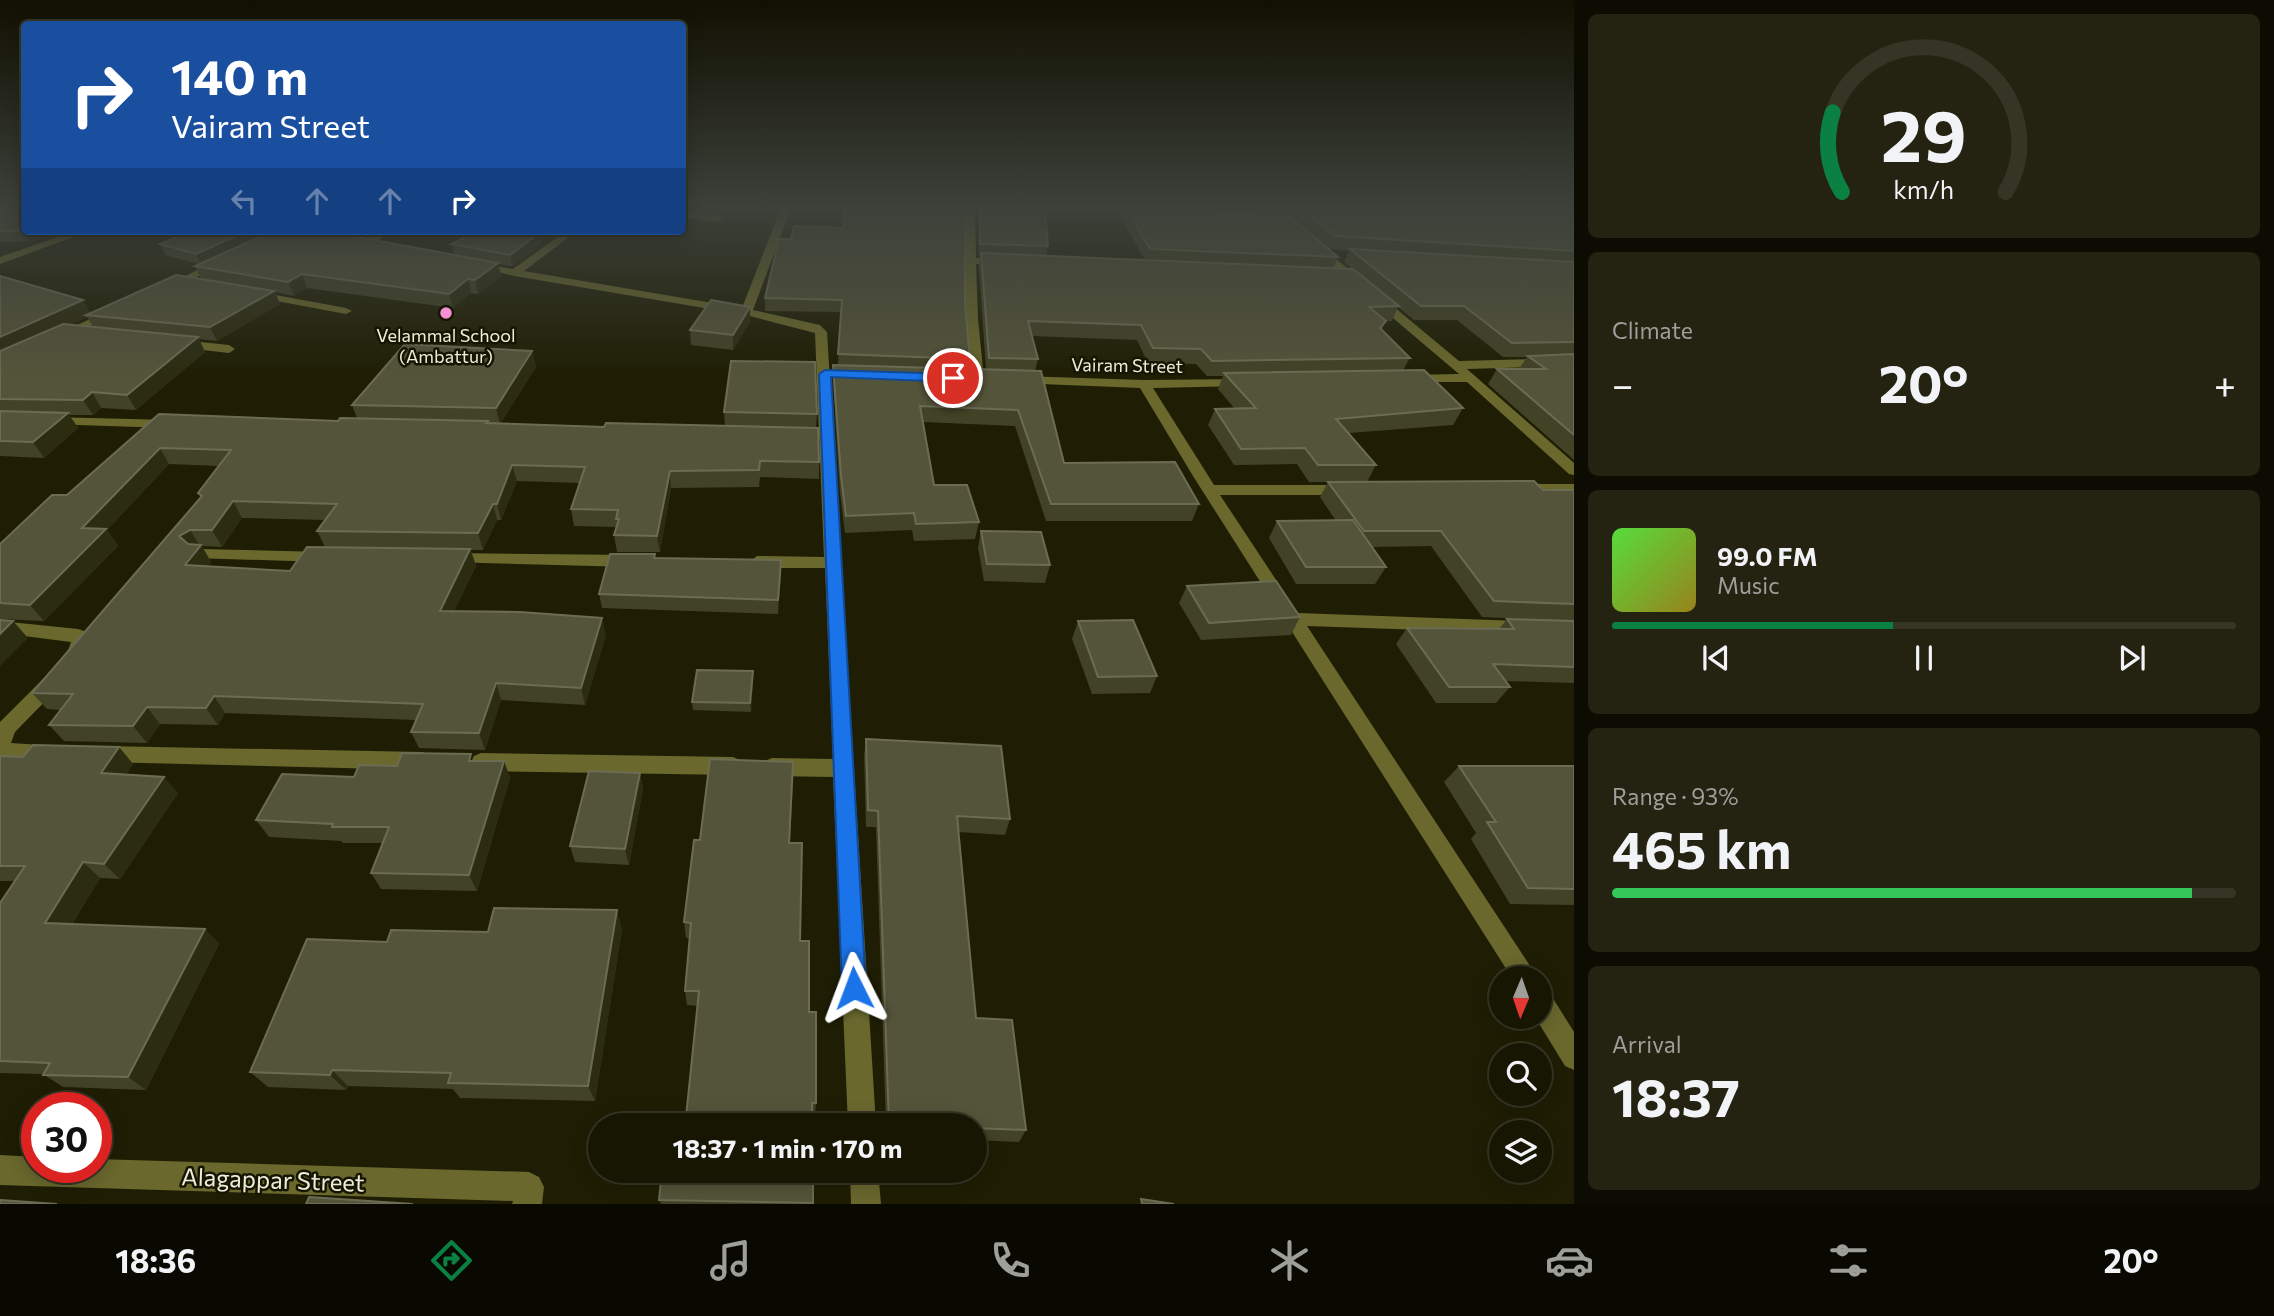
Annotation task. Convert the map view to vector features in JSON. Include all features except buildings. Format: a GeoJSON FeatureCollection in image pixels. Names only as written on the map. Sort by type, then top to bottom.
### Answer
{"type":"FeatureCollection","features":[{"type":"Feature","properties":{"kind":"street"},"geometry":{"type":"LineString","coordinates":[[163,290],[218,264]]}},
{"type":"Feature","properties":{"kind":"street"},"geometry":{"type":"LineString","coordinates":[[472,264],[746,312],[816,328],[821,332],[832,374],[821,437],[834,562],[842,768],[861,1113]]}},
{"type":"Feature","properties":{"kind":"street"},"geometry":{"type":"LineString","coordinates":[[514,273],[526,264]]}},
{"type":"Feature","properties":{"kind":"street"},"geometry":{"type":"LineString","coordinates":[[746,312],[764,264]]}},
{"type":"Feature","properties":{"kind":"street","name":"Vairam Street"},"geometry":{"type":"LineString","coordinates":[[970,264],[985,379],[1144,384],[1253,382]]}},
{"type":"Feature","properties":{"kind":"street"},"geometry":{"type":"LineString","coordinates":[[1336,264],[1457,365],[1574,471]]}},
{"type":"Feature","properties":{"kind":"street"},"geometry":{"type":"LineString","coordinates":[[1325,276],[1353,278]]}},
{"type":"Feature","properties":{"kind":"street"},"geometry":{"type":"LineString","coordinates":[[181,281],[209,286]]}},
{"type":"Feature","properties":{"kind":"street"},"geometry":{"type":"LineString","coordinates":[[236,291],[346,311]]}},
{"type":"Feature","properties":{"kind":"street"},"geometry":{"type":"LineString","coordinates":[[45,343],[128,306]]}},
{"type":"Feature","properties":{"kind":"street"},"geometry":{"type":"LineString","coordinates":[[70,332],[96,335]]}},
{"type":"Feature","properties":{"kind":"street"},"geometry":{"type":"LineString","coordinates":[[163,342],[229,349]]}},
{"type":"Feature","properties":{"kind":"street"},"geometry":{"type":"LineString","coordinates":[[1457,365],[1574,362]]}},
{"type":"Feature","properties":{"kind":"street"},"geometry":{"type":"LineString","coordinates":[[1390,380],[1471,378]]}},
{"type":"Feature","properties":{"kind":"street"},"geometry":{"type":"LineString","coordinates":[[1144,384],[1518,966]]}},
{"type":"Feature","properties":{"kind":"street"},"geometry":{"type":"LineString","coordinates":[[41,421],[190,424]]}},
{"type":"Feature","properties":{"kind":"street"},"geometry":{"type":"LineString","coordinates":[[1211,490],[1367,489]]}},
{"type":"Feature","properties":{"kind":"street"},"geometry":{"type":"LineString","coordinates":[[1506,489],[1574,489]]}},
{"type":"Feature","properties":{"kind":"street"},"geometry":{"type":"LineString","coordinates":[[200,554],[339,557]]}},
{"type":"Feature","properties":{"kind":"street"},"geometry":{"type":"LineString","coordinates":[[434,558],[652,561]]}},
{"type":"Feature","properties":{"kind":"street"},"geometry":{"type":"LineString","coordinates":[[734,562],[834,562]]}},
{"type":"Feature","properties":{"kind":"street"},"geometry":{"type":"LineString","coordinates":[[1294,619],[1574,629]]}},
{"type":"Feature","properties":{"kind":"street"},"geometry":{"type":"LineString","coordinates":[[0,627],[78,636],[81,643],[72,662],[7,728],[1,746],[4,751],[439,762]]}},
{"type":"Feature","properties":{"kind":"street"},"geometry":{"type":"LineString","coordinates":[[467,762],[842,768]]}},
{"type":"Feature","properties":{"kind":"street"},"geometry":{"type":"LineString","coordinates":[[1552,1021],[1574,1057]]}},
{"type":"Feature","properties":{"kind":"street","name":"Alagappar Street"},"geometry":{"type":"LineString","coordinates":[[0,1170],[528,1187],[527,1204]]}},
{"type":"Feature","properties":{"kind":"street"},"geometry":{"type":"LineString","coordinates":[[865,1183],[866,1204]]}},
{"type":"Feature","properties":{"kind":"place","name":"Velammal School (Ambattur)"},"geometry":{"type":"Point","coordinates":[446,313]}},
{"type":"Feature","properties":{"kind":"route"},"geometry":{"type":"LineString","coordinates":[[854,988],[825,374],[953,378]]}}]}
